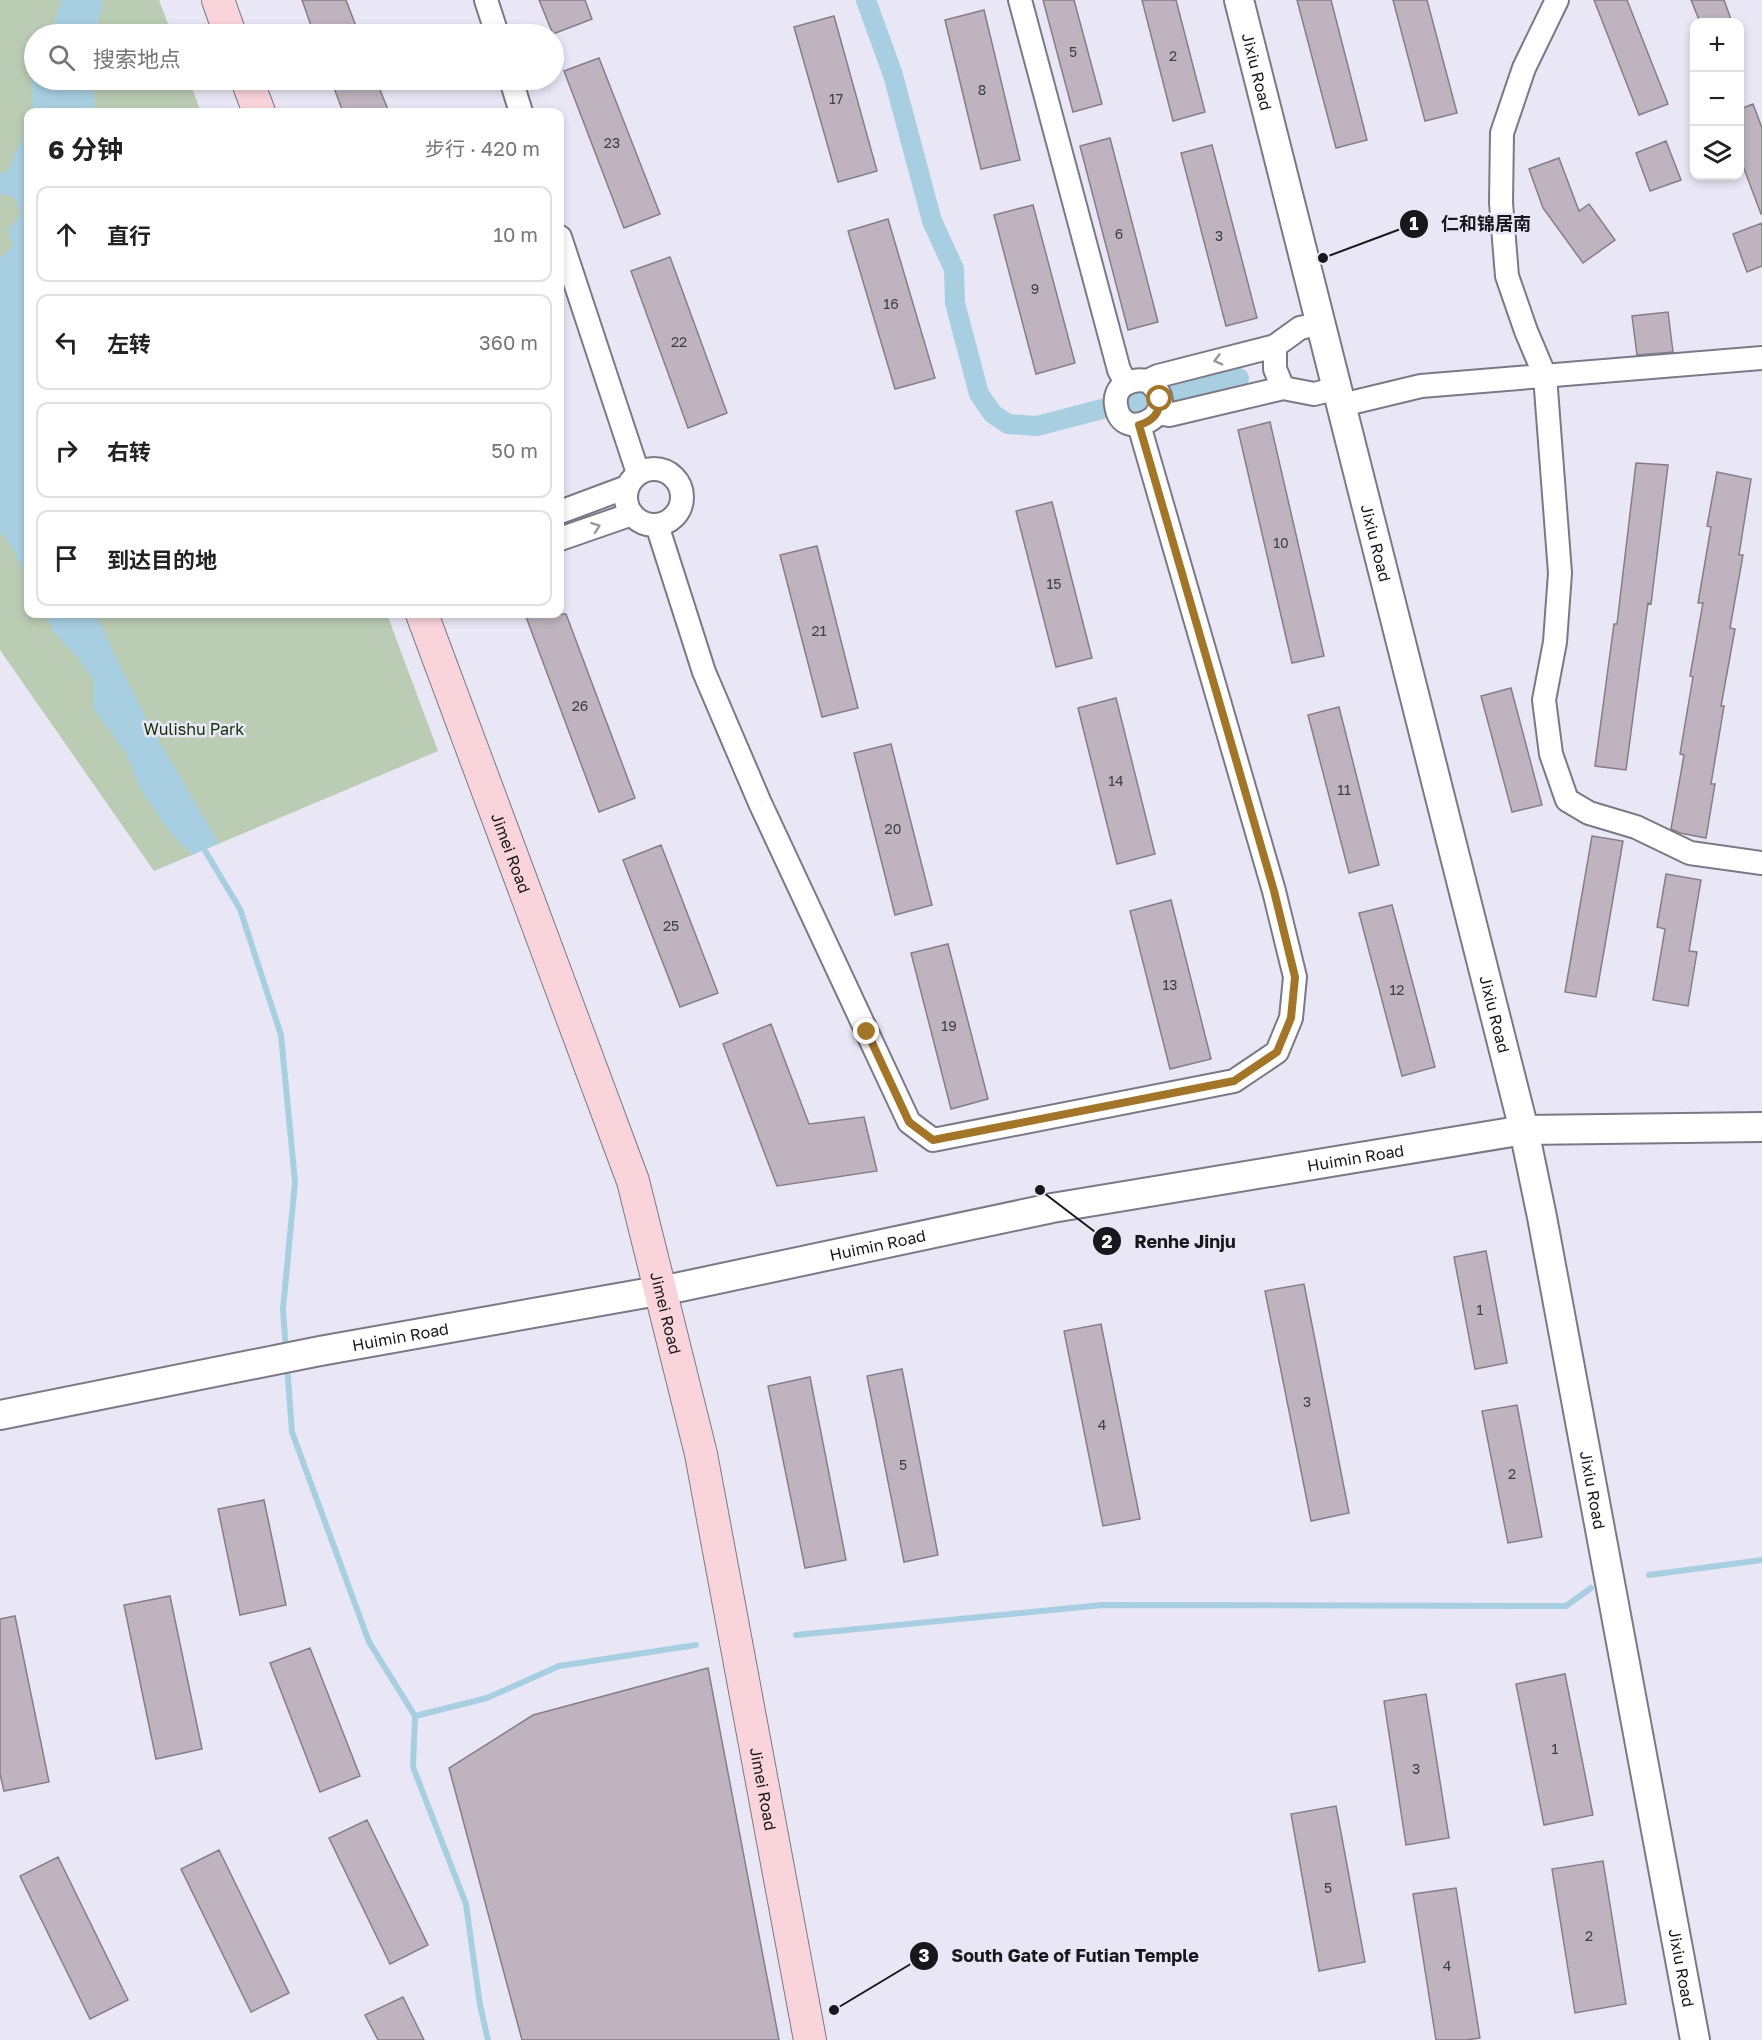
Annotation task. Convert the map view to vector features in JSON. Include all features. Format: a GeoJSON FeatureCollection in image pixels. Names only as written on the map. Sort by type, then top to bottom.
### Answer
{"type":"FeatureCollection","features":[{"type":"Feature","properties":{"kind":"main road"},"geometry":{"type":"LineString","coordinates":[[196,0],[205,24]]}},
{"type":"Feature","properties":{"kind":"main road"},"geometry":{"type":"LineString","coordinates":[[218,0],[226,24]]}},
{"type":"Feature","properties":{"kind":"main road"},"geometry":{"type":"LineString","coordinates":[[229,90],[236,108]]}},
{"type":"Feature","properties":{"kind":"main road"},"geometry":{"type":"LineString","coordinates":[[251,90],[258,108]]}},
{"type":"Feature","properties":{"kind":"main road","name":"Jimei Road"},"geometry":{"type":"LineString","coordinates":[[423,618],[671,1288],[719,1455],[827,2040]]}},
{"type":"Feature","properties":{"kind":"main road","name":"Jimei Road"},"geometry":{"type":"LineString","coordinates":[[443,618],[650,1170],[810,2040]]}},
{"type":"Feature","properties":{"kind":"street"},"geometry":{"type":"LineString","coordinates":[[486,0],[494,24]]}},
{"type":"Feature","properties":{"kind":"street"},"geometry":{"type":"LineString","coordinates":[[657,525],[704,672],[722,716],[760,803],[909,1122],[933,1140],[1234,1081],[1277,1052],[1291,1018],[1295,977],[1148,419],[1160,399],[1157,391],[1136,382],[1119,370],[1020,0]]}},
{"type":"Feature","properties":{"kind":"street","name":"Jixiu Road"},"geometry":{"type":"LineString","coordinates":[[1239,0],[1524,1130],[1545,1229],[1695,2040]]}},
{"type":"Feature","properties":{"kind":"street"},"geometry":{"type":"LineString","coordinates":[[1557,0],[1524,68],[1503,133],[1501,203],[1507,276],[1545,376],[1560,573],[1555,642],[1544,700],[1551,754],[1567,800],[1589,813],[1636,827],[1690,853],[1762,863]]}},
{"type":"Feature","properties":{"kind":"street"},"geometry":{"type":"LineString","coordinates":[[514,90],[520,108]]}},
{"type":"Feature","properties":{"kind":"street"},"geometry":{"type":"LineString","coordinates":[[564,250],[633,480],[626,496],[627,505],[639,520],[657,525],[674,517],[682,500],[681,490],[672,475],[655,468],[633,480],[564,510]]}},
{"type":"Feature","properties":{"kind":"street"},"geometry":{"type":"LineString","coordinates":[[1322,323],[1300,327],[1275,346],[1136,382],[1117,394],[1116,408],[1125,421],[1169,415],[1283,388],[1340,396],[1421,386],[1762,358]]}},
{"type":"Feature","properties":{"kind":"street"},"geometry":{"type":"LineString","coordinates":[[1275,346],[1275,369],[1283,388]]}},
{"type":"Feature","properties":{"kind":"street"},"geometry":{"type":"LineString","coordinates":[[564,538],[632,514]]}},
{"type":"Feature","properties":{"kind":"street","name":"Huimin Road"},"geometry":{"type":"LineString","coordinates":[[0,1415],[320,1351],[671,1288],[1052,1208],[1524,1130],[1762,1126]]}},
{"type":"Feature","properties":{"kind":"green space","name":"Wulishu Park"},"geometry":{"type":"Polygon","coordinates":[[[0,0],[159,0],[168,24],[24,24],[24,90],[193,90],[200,108],[24,108],[24,618],[388,618],[438,751],[154,871],[0,650],[0,0]]]}},
{"type":"Feature","properties":{"kind":"water"},"geometry":{"type":"Polygon","coordinates":[[[62,0],[103,0],[98,24],[54,24],[62,0]]]}},
{"type":"Feature","properties":{"kind":"water"},"geometry":{"type":"Polygon","coordinates":[[[32,90],[94,90],[94,108],[32,108],[32,90]]]}},
{"type":"Feature","properties":{"kind":"water"},"geometry":{"type":"Polygon","coordinates":[[[24,135],[24,572],[12,547],[0,532],[0,258],[13,246],[8,230],[21,214],[14,197],[0,194],[0,174],[8,170],[24,135]]]}},
{"type":"Feature","properties":{"kind":"water"},"geometry":{"type":"Polygon","coordinates":[[[47,618],[98,618],[148,722],[219,843],[192,855],[169,831],[140,788],[126,753],[93,708],[93,679],[79,659],[53,631],[47,618]]]}},
{"type":"Feature","properties":{"kind":"building"},"geometry":{"type":"Polygon","coordinates":[[[302,0],[346,0],[355,24],[310,24],[302,0]]]}},
{"type":"Feature","properties":{"kind":"building"},"geometry":{"type":"Polygon","coordinates":[[[539,0],[585,0],[592,19],[564,30],[564,24],[549,24],[539,0]]]}},
{"type":"Feature","properties":{"kind":"building"},"geometry":{"type":"Polygon","coordinates":[[[1043,0],[1074,0],[1102,104],[1073,112],[1043,0]]]}},
{"type":"Feature","properties":{"kind":"building"},"geometry":{"type":"Polygon","coordinates":[[[1142,0],[1176,0],[1205,112],[1173,121],[1142,0]]]}},
{"type":"Feature","properties":{"kind":"building"},"geometry":{"type":"Polygon","coordinates":[[[1297,0],[1331,0],[1367,140],[1336,148],[1297,0]]]}},
{"type":"Feature","properties":{"kind":"building"},"geometry":{"type":"Polygon","coordinates":[[[1393,0],[1427,0],[1457,113],[1425,121],[1393,0]]]}},
{"type":"Feature","properties":{"kind":"building"},"geometry":{"type":"Polygon","coordinates":[[[1594,0],[1627,0],[1668,104],[1639,115],[1594,0]]]}},
{"type":"Feature","properties":{"kind":"building"},"geometry":{"type":"Polygon","coordinates":[[[1691,0],[1724,0],[1731,18],[1698,18],[1691,0]]]}},
{"type":"Feature","properties":{"kind":"building"},"geometry":{"type":"Polygon","coordinates":[[[984,10],[1020,160],[981,169],[945,20],[984,10]]]}},
{"type":"Feature","properties":{"kind":"building"},"geometry":{"type":"Polygon","coordinates":[[[834,16],[877,171],[838,182],[794,27],[834,16]]]}},
{"type":"Feature","properties":{"kind":"building"},"geometry":{"type":"Polygon","coordinates":[[[599,58],[660,214],[624,228],[564,71],[599,58]]]}},
{"type":"Feature","properties":{"kind":"building"},"geometry":{"type":"Polygon","coordinates":[[[335,90],[380,90],[387,108],[342,108],[335,90]]]}},
{"type":"Feature","properties":{"kind":"building"},"geometry":{"type":"Polygon","coordinates":[[[1753,104],[1762,128],[1761,214],[1744,169],[1744,107],[1753,104]]]}},
{"type":"Feature","properties":{"kind":"building"},"geometry":{"type":"Polygon","coordinates":[[[1110,138],[1158,322],[1128,330],[1080,146],[1110,138]]]}},
{"type":"Feature","properties":{"kind":"building"},"geometry":{"type":"Polygon","coordinates":[[[1666,141],[1681,180],[1650,191],[1636,153],[1666,141]]]}},
{"type":"Feature","properties":{"kind":"building"},"geometry":{"type":"Polygon","coordinates":[[[1212,145],[1257,318],[1226,326],[1181,153],[1212,145]]]}},
{"type":"Feature","properties":{"kind":"building"},"geometry":{"type":"Polygon","coordinates":[[[1559,158],[1579,211],[1589,204],[1615,240],[1583,263],[1543,208],[1529,169],[1559,158]]]}},
{"type":"Feature","properties":{"kind":"building"},"geometry":{"type":"Polygon","coordinates":[[[1033,205],[1075,363],[1036,374],[994,215],[1033,205]]]}},
{"type":"Feature","properties":{"kind":"building"},"geometry":{"type":"Polygon","coordinates":[[[888,219],[935,378],[895,389],[848,231],[888,219]]]}},
{"type":"Feature","properties":{"kind":"building"},"geometry":{"type":"Polygon","coordinates":[[[1762,223],[1762,266],[1747,272],[1733,234],[1762,223]]]}},
{"type":"Feature","properties":{"kind":"building"},"geometry":{"type":"Polygon","coordinates":[[[670,257],[727,413],[688,428],[631,271],[670,257]]]}},
{"type":"Feature","properties":{"kind":"building"},"geometry":{"type":"Polygon","coordinates":[[[1668,312],[1673,352],[1637,355],[1632,316],[1668,312]]]}},
{"type":"Feature","properties":{"kind":"building"},"geometry":{"type":"Polygon","coordinates":[[[1270,422],[1324,656],[1292,663],[1238,430],[1270,422]]]}},
{"type":"Feature","properties":{"kind":"building"},"geometry":{"type":"Polygon","coordinates":[[[1636,463],[1668,465],[1651,604],[1648,603],[1626,770],[1595,766],[1614,624],[1617,624],[1636,463]]]}},
{"type":"Feature","properties":{"kind":"building"},"geometry":{"type":"Polygon","coordinates":[[[1717,472],[1751,479],[1739,555],[1743,555],[1730,628],[1735,629],[1721,706],[1724,706],[1711,784],[1715,784],[1706,838],[1671,829],[1684,755],[1680,754],[1693,677],[1690,676],[1703,603],[1698,603],[1711,527],[1707,526],[1717,472]]]}},
{"type":"Feature","properties":{"kind":"building"},"geometry":{"type":"Polygon","coordinates":[[[1052,502],[1092,658],[1056,667],[1016,511],[1052,502]]]}},
{"type":"Feature","properties":{"kind":"building"},"geometry":{"type":"Polygon","coordinates":[[[817,546],[858,708],[822,717],[780,555],[817,546]]]}},
{"type":"Feature","properties":{"kind":"building"},"geometry":{"type":"Polygon","coordinates":[[[566,614],[635,798],[599,812],[526,618],[564,618],[566,614]]]}},
{"type":"Feature","properties":{"kind":"building"},"geometry":{"type":"Polygon","coordinates":[[[1511,688],[1542,805],[1512,812],[1481,696],[1511,688]]]}},
{"type":"Feature","properties":{"kind":"building"},"geometry":{"type":"Polygon","coordinates":[[[1116,698],[1155,854],[1117,864],[1078,708],[1116,698]]]}},
{"type":"Feature","properties":{"kind":"building"},"geometry":{"type":"Polygon","coordinates":[[[1339,707],[1379,865],[1349,873],[1308,715],[1339,707]]]}},
{"type":"Feature","properties":{"kind":"building"},"geometry":{"type":"Polygon","coordinates":[[[891,744],[932,905],[895,915],[854,753],[891,744]]]}},
{"type":"Feature","properties":{"kind":"building"},"geometry":{"type":"Polygon","coordinates":[[[1592,836],[1623,841],[1596,997],[1565,992],[1592,836]]]}},
{"type":"Feature","properties":{"kind":"building"},"geometry":{"type":"Polygon","coordinates":[[[661,845],[718,993],[680,1007],[623,860],[661,845]]]}},
{"type":"Feature","properties":{"kind":"building"},"geometry":{"type":"Polygon","coordinates":[[[1666,874],[1701,880],[1689,951],[1697,952],[1688,1006],[1653,1000],[1665,929],[1657,927],[1666,874]]]}},
{"type":"Feature","properties":{"kind":"building"},"geometry":{"type":"Polygon","coordinates":[[[1171,900],[1211,1059],[1170,1069],[1130,911],[1171,900]]]}},
{"type":"Feature","properties":{"kind":"building"},"geometry":{"type":"Polygon","coordinates":[[[1392,905],[1435,1067],[1402,1076],[1359,913],[1392,905]]]}},
{"type":"Feature","properties":{"kind":"building"},"geometry":{"type":"Polygon","coordinates":[[[948,944],[988,1099],[951,1109],[911,953],[948,944]]]}},
{"type":"Feature","properties":{"kind":"building"},"geometry":{"type":"Polygon","coordinates":[[[771,1024],[809,1124],[864,1117],[877,1171],[777,1186],[723,1044],[771,1024]]]}},
{"type":"Feature","properties":{"kind":"building"},"geometry":{"type":"Polygon","coordinates":[[[1486,1251],[1507,1363],[1475,1369],[1454,1257],[1486,1251]]]}},
{"type":"Feature","properties":{"kind":"building"},"geometry":{"type":"Polygon","coordinates":[[[1304,1284],[1349,1513],[1311,1521],[1265,1291],[1304,1284]]]}},
{"type":"Feature","properties":{"kind":"building"},"geometry":{"type":"Polygon","coordinates":[[[1101,1324],[1140,1519],[1103,1526],[1064,1331],[1101,1324]]]}},
{"type":"Feature","properties":{"kind":"building"},"geometry":{"type":"Polygon","coordinates":[[[902,1369],[938,1555],[904,1562],[867,1376],[902,1369]]]}},
{"type":"Feature","properties":{"kind":"building"},"geometry":{"type":"Polygon","coordinates":[[[810,1377],[846,1560],[805,1568],[768,1386],[810,1377]]]}},
{"type":"Feature","properties":{"kind":"building"},"geometry":{"type":"Polygon","coordinates":[[[1517,1405],[1542,1537],[1508,1543],[1482,1411],[1517,1405]]]}},
{"type":"Feature","properties":{"kind":"building"},"geometry":{"type":"Polygon","coordinates":[[[264,1500],[286,1605],[240,1615],[218,1509],[264,1500]]]}},
{"type":"Feature","properties":{"kind":"building"},"geometry":{"type":"Polygon","coordinates":[[[170,1596],[202,1749],[156,1759],[124,1605],[170,1596]]]}},
{"type":"Feature","properties":{"kind":"building"},"geometry":{"type":"Polygon","coordinates":[[[15,1616],[49,1782],[4,1791],[0,1774],[0,1619],[15,1616]]]}},
{"type":"Feature","properties":{"kind":"building"},"geometry":{"type":"Polygon","coordinates":[[[310,1648],[360,1776],[320,1792],[270,1663],[310,1648]]]}},
{"type":"Feature","properties":{"kind":"building"},"geometry":{"type":"Polygon","coordinates":[[[708,1668],[779,2040],[522,2040],[449,1768],[533,1715],[708,1668]]]}},
{"type":"Feature","properties":{"kind":"building"},"geometry":{"type":"Polygon","coordinates":[[[1565,1674],[1593,1815],[1544,1825],[1516,1684],[1565,1674]]]}},
{"type":"Feature","properties":{"kind":"building"},"geometry":{"type":"Polygon","coordinates":[[[1426,1694],[1449,1838],[1406,1845],[1384,1701],[1426,1694]]]}},
{"type":"Feature","properties":{"kind":"building"},"geometry":{"type":"Polygon","coordinates":[[[1336,1806],[1365,1962],[1319,1971],[1291,1814],[1336,1806]]]}},
{"type":"Feature","properties":{"kind":"building"},"geometry":{"type":"Polygon","coordinates":[[[367,1820],[428,1945],[390,1964],[329,1838],[367,1820]]]}},
{"type":"Feature","properties":{"kind":"building"},"geometry":{"type":"Polygon","coordinates":[[[219,1850],[289,1993],[251,2012],[181,1869],[219,1850]]]}},
{"type":"Feature","properties":{"kind":"building"},"geometry":{"type":"Polygon","coordinates":[[[58,1857],[128,2000],[90,2019],[20,1876],[58,1857]]]}},
{"type":"Feature","properties":{"kind":"building"},"geometry":{"type":"Polygon","coordinates":[[[1603,1861],[1626,2004],[1575,2013],[1552,1869],[1603,1861]]]}},
{"type":"Feature","properties":{"kind":"building"},"geometry":{"type":"Polygon","coordinates":[[[1456,1888],[1480,2038],[1436,2040],[1413,1894],[1456,1888]]]}},
{"type":"Feature","properties":{"kind":"building"},"geometry":{"type":"Polygon","coordinates":[[[403,1997],[424,2040],[378,2040],[365,2015],[403,1997]]]}},
{"type":"Feature","properties":{"kind":"waterway"},"geometry":{"type":"LineString","coordinates":[[866,0],[893,75],[932,221],[954,269],[955,303],[979,394],[993,414],[1008,424],[1037,426],[1106,408]]}},
{"type":"Feature","properties":{"kind":"waterway"},"geometry":{"type":"LineString","coordinates":[[1169,394],[1239,378]]}},
{"type":"Feature","properties":{"kind":"waterway"},"geometry":{"type":"LineString","coordinates":[[1126,404],[1149,399]]}},
{"type":"Feature","properties":{"kind":"waterway"},"geometry":{"type":"LineString","coordinates":[[201,844],[240,909],[281,1035],[295,1182],[283,1309],[286,1352]]}},
{"type":"Feature","properties":{"kind":"waterway"},"geometry":{"type":"LineString","coordinates":[[287,1365],[292,1432],[369,1642],[415,1716],[413,1767],[466,1904],[480,2005],[488,2040]]}},
{"type":"Feature","properties":{"kind":"waterway"},"geometry":{"type":"LineString","coordinates":[[1649,1575],[1762,1560]]}},
{"type":"Feature","properties":{"kind":"waterway"},"geometry":{"type":"LineString","coordinates":[[796,1635],[1102,1605],[1566,1606],[1591,1588]]}},
{"type":"Feature","properties":{"kind":"waterway"},"geometry":{"type":"LineString","coordinates":[[415,1716],[487,1698],[559,1666],[696,1645]]}},
{"type":"Feature","properties":{"kind":"place","name":"仁和锦居南"},"geometry":{"type":"Point","coordinates":[1323,258]}},
{"type":"Feature","properties":{"kind":"place","name":"Renhe Jinju"},"geometry":{"type":"Point","coordinates":[1040,1190]}},
{"type":"Feature","properties":{"kind":"place","name":"South Gate of Futian Temple"},"geometry":{"type":"Point","coordinates":[834,2010]}},
{"type":"Feature","properties":{"kind":"route"},"geometry":{"type":"LineString","coordinates":[[867,1032],[909,1122],[933,1140],[1234,1081],[1277,1052],[1291,1018],[1295,977],[1274,891],[1139,425],[1152,419],[1157,413],[1160,399]]}}]}
